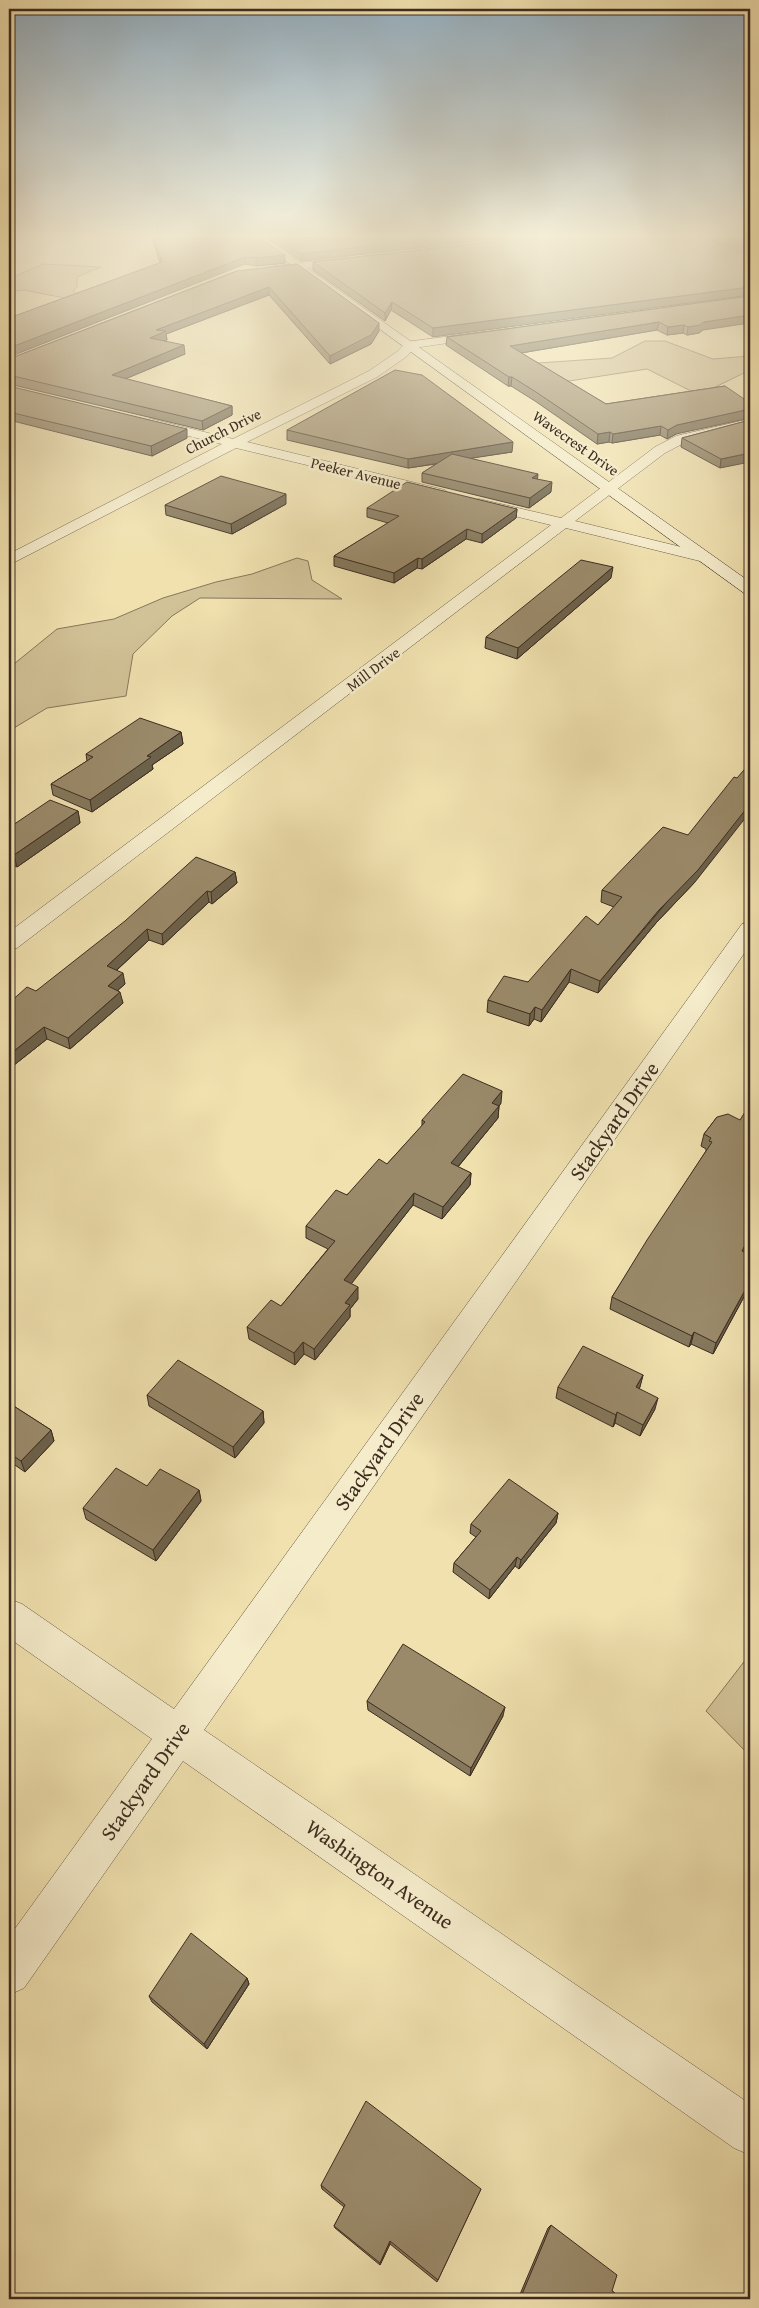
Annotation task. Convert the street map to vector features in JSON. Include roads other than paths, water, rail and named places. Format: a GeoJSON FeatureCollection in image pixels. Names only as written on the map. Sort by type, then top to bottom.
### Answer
{"type":"FeatureCollection","features":[{"type":"Feature","properties":{"kind":"street","name":"Church Drive"},"geometry":{"type":"LineString","coordinates":[[9,560],[373,374],[402,354],[409,346]]}},
{"type":"Feature","properties":{"kind":"street","name":"Wavecrest Drive"},"geometry":{"type":"LineString","coordinates":[[411,346],[750,589]]}},
{"type":"Feature","properties":{"kind":"street","name":"Peeker Avenue"},"geometry":{"type":"LineString","coordinates":[[141,420],[704,557]]}},
{"type":"Feature","properties":{"kind":"street","name":"Mill Drive"},"geometry":{"type":"LineString","coordinates":[[9,943],[565,524],[660,450],[681,439],[750,423]]}},
{"type":"Feature","properties":{"kind":"street","name":"Stackyard Drive"},"geometry":{"type":"LineString","coordinates":[[9,1973],[750,928]]}},
{"type":"Feature","properties":{"kind":"street","name":"Washington Avenue"},"geometry":{"type":"LineString","coordinates":[[9,1617],[750,2132]]}}]}
